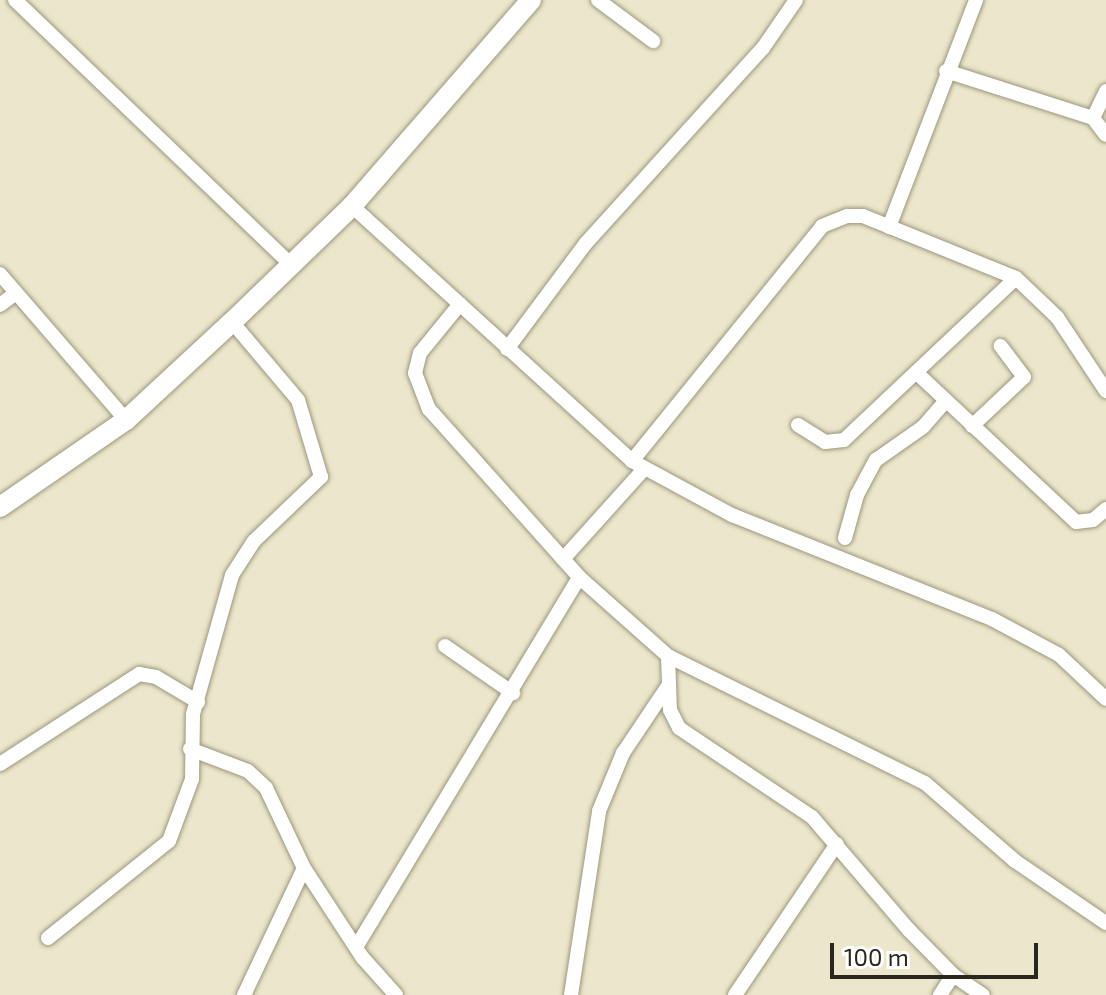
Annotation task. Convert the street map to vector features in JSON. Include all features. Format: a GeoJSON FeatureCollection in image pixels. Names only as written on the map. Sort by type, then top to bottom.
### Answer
{"type":"FeatureCollection","features":[{"type":"Feature","properties":{"kind":"street"},"geometry":{"type":"LineString","coordinates":[[15,0],[290,264]]}},
{"type":"Feature","properties":{"kind":"street"},"geometry":{"type":"LineString","coordinates":[[0,507],[126,420],[232,322],[352,206],[531,0]]}},
{"type":"Feature","properties":{"kind":"street"},"geometry":{"type":"LineString","coordinates":[[598,0],[653,41]]}},
{"type":"Feature","properties":{"kind":"street"},"geometry":{"type":"LineString","coordinates":[[507,349],[586,243],[763,48],[796,0]]}},
{"type":"Feature","properties":{"kind":"street"},"geometry":{"type":"LineString","coordinates":[[889,227],[946,71],[976,0]]}},
{"type":"Feature","properties":{"kind":"street"},"geometry":{"type":"LineString","coordinates":[[946,71],[1093,118],[1106,135]]}},
{"type":"Feature","properties":{"kind":"street"},"geometry":{"type":"LineString","coordinates":[[1093,118],[1106,91]]}},
{"type":"Feature","properties":{"kind":"street"},"geometry":{"type":"LineString","coordinates":[[352,206],[638,465],[754,525],[992,619],[1059,655],[1106,699]]}},
{"type":"Feature","properties":{"kind":"street"},"geometry":{"type":"LineString","coordinates":[[563,559],[822,226],[833,219],[863,216],[1016,278],[1057,317],[1106,391]]}},
{"type":"Feature","properties":{"kind":"street"},"geometry":{"type":"LineString","coordinates":[[0,274],[126,420]]}},
{"type":"Feature","properties":{"kind":"street"},"geometry":{"type":"LineString","coordinates":[[798,425],[835,444],[919,375],[1016,278]]}},
{"type":"Feature","properties":{"kind":"street"},"geometry":{"type":"LineString","coordinates":[[0,305],[16,293]]}},
{"type":"Feature","properties":{"kind":"street"},"geometry":{"type":"LineString","coordinates":[[460,304],[420,353],[415,373],[429,409],[579,577],[668,656],[925,783],[1015,861],[1106,923]]}},
{"type":"Feature","properties":{"kind":"street"},"geometry":{"type":"LineString","coordinates":[[48,938],[169,841],[192,779],[190,749],[198,702],[240,559],[321,477],[298,400],[232,322]]}},
{"type":"Feature","properties":{"kind":"street"},"geometry":{"type":"LineString","coordinates":[[972,426],[1024,377],[1001,346]]}},
{"type":"Feature","properties":{"kind":"street"},"geometry":{"type":"LineString","coordinates":[[919,375],[1076,522],[1093,520],[1106,509]]}},
{"type":"Feature","properties":{"kind":"street"},"geometry":{"type":"LineString","coordinates":[[845,538],[857,495],[876,460],[923,427],[946,401]]}},
{"type":"Feature","properties":{"kind":"street"},"geometry":{"type":"LineString","coordinates":[[358,944],[513,693],[579,577]]}},
{"type":"Feature","properties":{"kind":"street"},"geometry":{"type":"LineString","coordinates":[[445,646],[513,693]]}},
{"type":"Feature","properties":{"kind":"street"},"geometry":{"type":"LineString","coordinates":[[668,656],[668,686],[679,728],[769,784],[837,844],[953,975],[983,995]]}},
{"type":"Feature","properties":{"kind":"street"},"geometry":{"type":"LineString","coordinates":[[0,764],[139,674],[156,677],[198,702]]}},
{"type":"Feature","properties":{"kind":"street"},"geometry":{"type":"LineString","coordinates":[[571,995],[599,811],[623,753],[668,686]]}},
{"type":"Feature","properties":{"kind":"street"},"geometry":{"type":"LineString","coordinates":[[190,749],[248,771],[266,788],[304,868],[358,944],[362,957],[396,995]]}},
{"type":"Feature","properties":{"kind":"street"},"geometry":{"type":"LineString","coordinates":[[735,995],[837,844]]}},
{"type":"Feature","properties":{"kind":"street"},"geometry":{"type":"LineString","coordinates":[[244,995],[304,868]]}},
{"type":"Feature","properties":{"kind":"street"},"geometry":{"type":"LineString","coordinates":[[940,995],[953,975]]}}]}
